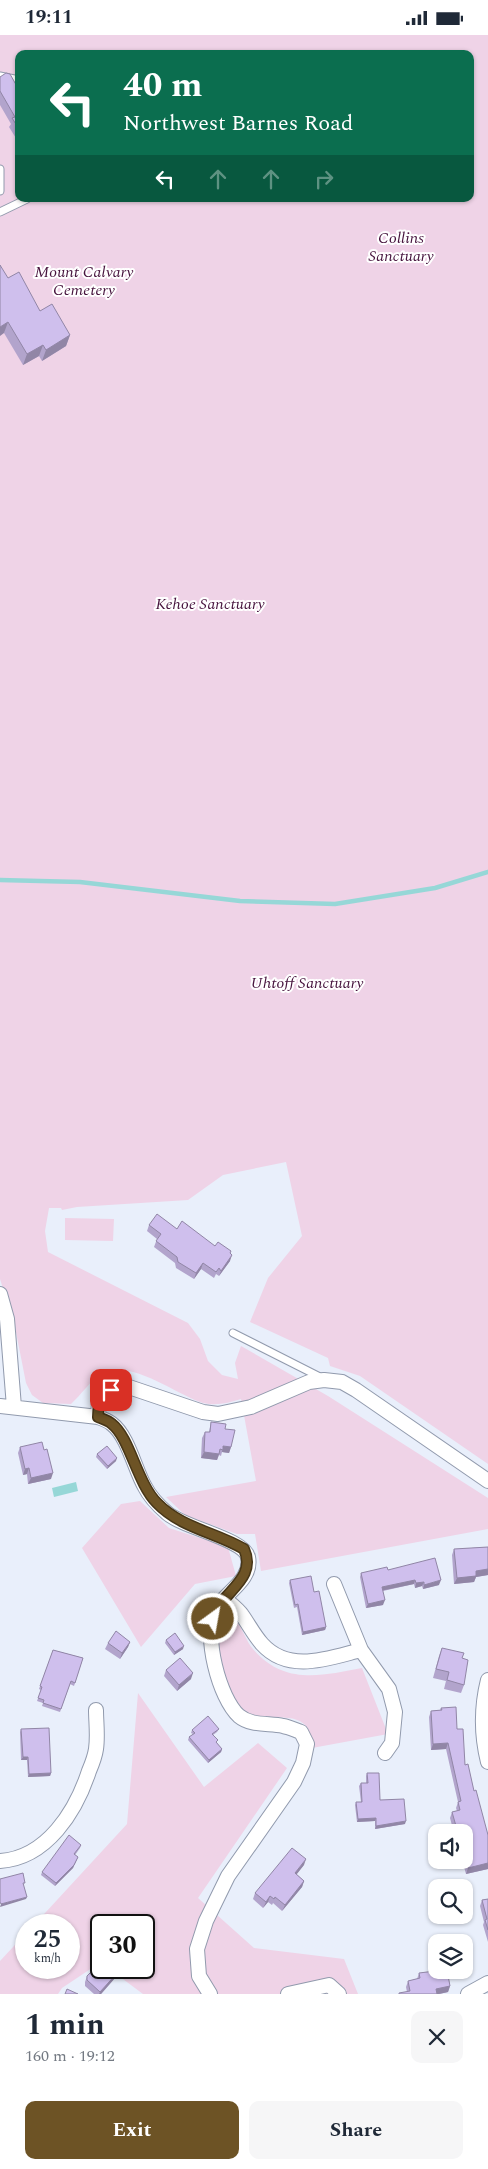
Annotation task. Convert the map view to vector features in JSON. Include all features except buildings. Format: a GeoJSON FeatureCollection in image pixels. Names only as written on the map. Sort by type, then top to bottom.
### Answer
{"type":"FeatureCollection","features":[{"type":"Feature","properties":{"kind":"street"},"geometry":{"type":"LineString","coordinates":[[0,1294],[7,1319],[14,1407]]}},
{"type":"Feature","properties":{"kind":"street"},"geometry":{"type":"LineString","coordinates":[[98,1417],[99,1401],[111,1390],[126,1386],[203,1412],[218,1414],[250,1407],[309,1382],[324,1380],[342,1382],[488,1481]]}},
{"type":"Feature","properties":{"kind":"street"},"geometry":{"type":"LineString","coordinates":[[0,1406],[98,1417],[112,1424],[122,1437],[145,1488],[169,1514],[183,1523],[231,1541],[244,1549],[249,1565],[245,1575],[216,1609],[210,1629],[212,1658],[228,1700],[240,1717],[256,1723],[284,1726],[301,1732],[307,1744],[303,1763],[294,1781],[228,1876],[206,1921],[197,1949],[199,1976],[210,1994]]}},
{"type":"Feature","properties":{"kind":"street"},"geometry":{"type":"LineString","coordinates":[[334,1585],[361,1650],[389,1689],[395,1712],[392,1743],[385,1753]]}},
{"type":"Feature","properties":{"kind":"street"},"geometry":{"type":"LineString","coordinates":[[225,1599],[242,1614],[263,1646],[275,1655],[290,1661],[315,1662],[361,1650]]}},
{"type":"Feature","properties":{"kind":"street"},"geometry":{"type":"LineString","coordinates":[[488,1680],[482,1716],[488,1762]]}},
{"type":"Feature","properties":{"kind":"street"},"geometry":{"type":"LineString","coordinates":[[0,1861],[29,1854],[45,1844],[56,1833],[82,1793],[96,1749],[96,1710]]}},
{"type":"Feature","properties":{"kind":"street"},"geometry":{"type":"LineString","coordinates":[[468,1994],[488,1983]]}},
{"type":"Feature","properties":{"kind":"street"},"geometry":{"type":"LineString","coordinates":[[288,1994],[329,1985],[339,1994]]}},
{"type":"Feature","properties":{"kind":"lane"},"geometry":{"type":"LineString","coordinates":[[0,76],[15,79]]}},
{"type":"Feature","properties":{"kind":"lane"},"geometry":{"type":"LineString","coordinates":[[0,169],[0,191]]}},
{"type":"Feature","properties":{"kind":"lane"},"geometry":{"type":"LineString","coordinates":[[0,212],[21,202]]}},
{"type":"Feature","properties":{"kind":"lane"},"geometry":{"type":"LineString","coordinates":[[233,1333],[324,1380]]}},
{"type":"Feature","properties":{"kind":"green space"},"geometry":{"type":"Polygon","coordinates":[[[0,35],[488,35],[488,1464],[360,1376],[330,1366],[328,1358],[250,1322],[268,1278],[302,1236],[286,1162],[223,1175],[188,1200],[77,1207],[62,1210],[61,1208],[49,1208],[45,1231],[48,1252],[188,1323],[200,1339],[208,1361],[222,1375],[238,1379],[235,1363],[241,1346],[328,1396],[488,1498],[488,1529],[261,1571],[255,1534],[237,1534],[185,1515],[166,1497],[256,1481],[241,1399],[222,1404],[203,1403],[153,1379],[125,1370],[112,1370],[97,1376],[71,1404],[43,1403],[32,1395],[26,1383],[15,1327],[0,1279],[0,35]]]}},
{"type":"Feature","properties":{"kind":"green space"},"geometry":{"type":"Polygon","coordinates":[[[65,1218],[114,1219],[113,1241],[65,1240],[65,1218]]]}},
{"type":"Feature","properties":{"kind":"green space"},"geometry":{"type":"Polygon","coordinates":[[[140,1501],[169,1528],[228,1547],[236,1576],[195,1584],[141,1647],[82,1548],[121,1504],[140,1501]]]}},
{"type":"Feature","properties":{"kind":"green space"},"geometry":{"type":"Polygon","coordinates":[[[222,1605],[239,1625],[253,1649],[277,1668],[290,1673],[318,1675],[362,1668],[388,1734],[312,1748],[310,1734],[306,1726],[298,1720],[258,1716],[240,1708],[229,1690],[217,1646],[215,1631],[222,1605]]]}},
{"type":"Feature","properties":{"kind":"green space"},"geometry":{"type":"Polygon","coordinates":[[[138,1693],[204,1787],[258,1743],[287,1768],[198,1898],[254,1948],[344,1959],[358,1994],[143,1994],[123,1979],[155,1979],[155,1914],[90,1914],[90,1969],[80,1976],[80,1914],[44,1914],[127,1824],[138,1693]]]}},
{"type":"Feature","properties":{"kind":"green space"},"geometry":{"type":"Polygon","coordinates":[[[15,1945],[15,1979],[76,1979],[62,1988],[58,1994],[0,1994],[0,1961],[15,1945]]]}},
{"type":"Feature","properties":{"kind":"shaded area"},"geometry":{"type":"Polygon","coordinates":[[[76,1482],[78,1491],[54,1497],[52,1488],[76,1482]]]}},
{"type":"Feature","properties":{"kind":"waterway"},"geometry":{"type":"LineString","coordinates":[[0,880],[80,882],[240,901],[335,904],[435,888],[488,872]]}},
{"type":"Feature","properties":{"kind":"route"},"geometry":{"type":"LineString","coordinates":[[111,1390],[99,1401],[98,1417],[112,1424],[122,1437],[145,1488],[156,1502],[183,1523],[231,1541],[244,1549],[248,1556],[249,1565],[245,1575],[216,1609],[213,1619]]}},
{"type":"Feature","properties":{"kind":"park label","name":"Collins Sanctuary"},"geometry":{"type":"Point","coordinates":[401,247]}},
{"type":"Feature","properties":{"kind":"park label","name":"Mount Calvary Cemetery"},"geometry":{"type":"Point","coordinates":[84,281]}},
{"type":"Feature","properties":{"kind":"park label","name":"Kehoe Sanctuary"},"geometry":{"type":"Point","coordinates":[210,604]}},
{"type":"Feature","properties":{"kind":"park label","name":"Uhtoff Sanctuary"},"geometry":{"type":"Point","coordinates":[307,983]}}]}
